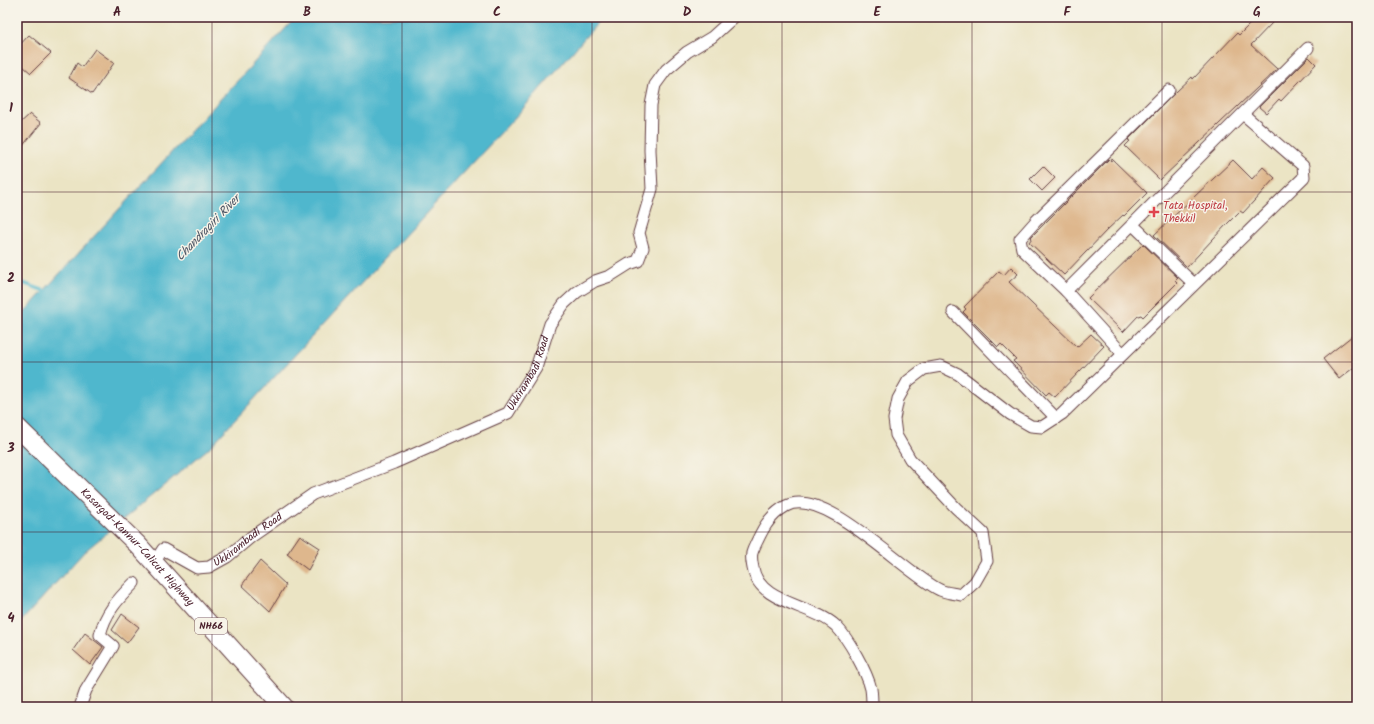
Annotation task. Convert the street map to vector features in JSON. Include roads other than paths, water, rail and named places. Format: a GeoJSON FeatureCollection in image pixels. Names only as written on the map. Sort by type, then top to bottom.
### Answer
{"type":"FeatureCollection","features":[{"type":"Feature","properties":{"kind":"highway","name":"Kasargod-Kannur-Calicut Highway"},"geometry":{"type":"LineString","coordinates":[[17,427],[138,545],[284,707]]}},
{"type":"Feature","properties":{"kind":"street","name":"Ukkirambadi Road"},"geometry":{"type":"LineString","coordinates":[[154,563],[163,548],[197,568],[210,567],[227,557],[251,537],[313,494],[394,463],[508,413],[536,368],[550,324],[564,304],[577,292],[595,281],[610,276],[629,264],[638,261],[644,248],[639,233],[652,188],[650,150],[651,104],[655,85],[666,70],[687,52],[712,37],[734,17]]}},
{"type":"Feature","properties":{"kind":"street"},"geometry":{"type":"LineString","coordinates":[[1066,291],[1244,114],[1308,48]]}},
{"type":"Feature","properties":{"kind":"street"},"geometry":{"type":"LineString","coordinates":[[1123,354],[1066,291],[1022,249],[1020,239],[1169,90]]}},
{"type":"Feature","properties":{"kind":"street"},"geometry":{"type":"LineString","coordinates":[[872,707],[871,688],[853,649],[835,626],[806,608],[766,592],[754,577],[751,555],[763,527],[772,516],[788,505],[811,502],[841,517],[940,591],[960,594],[974,582],[987,560],[983,533],[956,508],[910,460],[896,435],[894,419],[898,398],[908,381],[924,369],[940,366],[958,374],[1010,414],[1031,426],[1042,427],[1056,418],[1304,177],[1303,166],[1244,114]]}},
{"type":"Feature","properties":{"kind":"street"},"geometry":{"type":"LineString","coordinates":[[1133,225],[1194,284]]}},
{"type":"Feature","properties":{"kind":"street"},"geometry":{"type":"LineString","coordinates":[[953,312],[1056,418]]}},
{"type":"Feature","properties":{"kind":"street"},"geometry":{"type":"LineString","coordinates":[[80,707],[86,690],[113,646],[100,635],[103,622],[115,602],[134,582]]}},
{"type":"Feature","properties":{"kind":"water","name":"Chandragiri River"},"geometry":{"type":"Polygon","coordinates":[[[296,17],[603,17],[520,112],[209,448],[84,552],[17,626],[17,320],[296,17]]]}},
{"type":"Feature","properties":{"kind":"waterway"},"geometry":{"type":"LineString","coordinates":[[17,281],[48,292]]}},
{"type":"Feature","properties":{"kind":"place","name":"Tata Hospital, Thekkil"},"geometry":{"type":"Point","coordinates":[1154,212]}}]}
